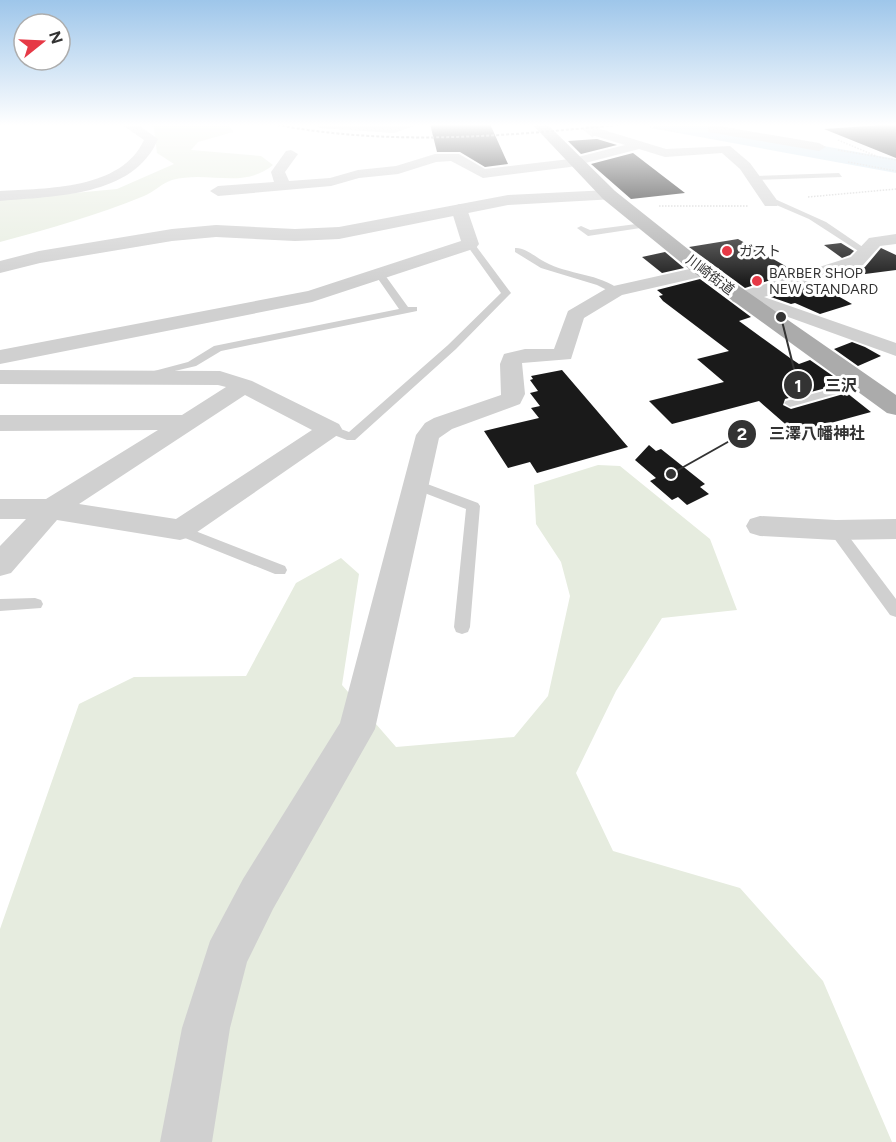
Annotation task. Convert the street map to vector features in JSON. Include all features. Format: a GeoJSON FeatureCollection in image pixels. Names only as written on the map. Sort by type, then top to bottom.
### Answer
{"type":"FeatureCollection","features":[{"type":"Feature","properties":{"kind":"main road","name":"川崎街道"},"geometry":{"type":"LineString","coordinates":[[591,177],[644,225],[703,271],[896,407]]}},
{"type":"Feature","properties":{"kind":"street"},"geometry":{"type":"LineString","coordinates":[[0,196],[74,188],[104,177]]}},
{"type":"Feature","properties":{"kind":"street"},"geometry":{"type":"LineString","coordinates":[[280,177],[283,186]]}},
{"type":"Feature","properties":{"kind":"street"},"geometry":{"type":"LineString","coordinates":[[218,190],[331,182],[347,177]]}},
{"type":"Feature","properties":{"kind":"street"},"geometry":{"type":"LineString","coordinates":[[756,178],[774,202]]}},
{"type":"Feature","properties":{"kind":"street"},"geometry":{"type":"LineString","coordinates":[[0,267],[39,257],[172,234],[216,231],[295,235],[339,233],[526,198],[609,195]]}},
{"type":"Feature","properties":{"kind":"street"},"geometry":{"type":"LineString","coordinates":[[0,357],[312,296],[470,244],[459,209]]}},
{"type":"Feature","properties":{"kind":"street"},"geometry":{"type":"LineString","coordinates":[[740,298],[857,261],[875,242],[896,239]]}},
{"type":"Feature","properties":{"kind":"street"},"geometry":{"type":"LineString","coordinates":[[186,1142],[206,1028],[226,957],[258,894],[357,729],[414,484],[429,435],[439,425],[452,419],[497,408],[512,399],[515,389],[510,368],[512,359],[522,355],[555,356],[563,354],[575,315],[616,291],[703,271]]}},
{"type":"Feature","properties":{"kind":"street"},"geometry":{"type":"LineString","coordinates":[[740,298],[771,304],[896,350]]}},
{"type":"Feature","properties":{"kind":"street"},"geometry":{"type":"LineString","coordinates":[[0,377],[220,378],[244,386],[330,429],[180,530],[51,508],[0,508]]}},
{"type":"Feature","properties":{"kind":"street"},"geometry":{"type":"LineString","coordinates":[[0,565],[51,508],[244,386]]}},
{"type":"Feature","properties":{"kind":"street"},"geometry":{"type":"LineString","coordinates":[[0,423],[188,422]]}},
{"type":"Feature","properties":{"kind":"street"},"geometry":{"type":"LineString","coordinates":[[760,526],[836,530],[896,529]]}},
{"type":"Feature","properties":{"kind":"lane"},"geometry":{"type":"LineString","coordinates":[[756,178],[776,177]]}},
{"type":"Feature","properties":{"kind":"lane"},"geometry":{"type":"LineString","coordinates":[[774,202],[798,209],[830,226],[866,252]]}},
{"type":"Feature","properties":{"kind":"lane"},"geometry":{"type":"LineString","coordinates":[[581,228],[588,233],[644,225]]}},
{"type":"Feature","properties":{"kind":"lane"},"geometry":{"type":"LineString","coordinates":[[330,429],[351,437],[452,346],[506,293],[470,244]]}},
{"type":"Feature","properties":{"kind":"lane"},"geometry":{"type":"LineString","coordinates":[[518,250],[544,266],[600,283],[616,291]]}},
{"type":"Feature","properties":{"kind":"lane"},"geometry":{"type":"LineString","coordinates":[[127,379],[192,364],[218,348],[409,310],[379,273]]}},
{"type":"Feature","properties":{"kind":"lane"},"geometry":{"type":"LineString","coordinates":[[790,403],[861,384]]}},
{"type":"Feature","properties":{"kind":"lane"},"geometry":{"type":"LineString","coordinates":[[414,484],[473,506],[462,627]]}},
{"type":"Feature","properties":{"kind":"lane"},"geometry":{"type":"LineString","coordinates":[[180,530],[280,570]]}},
{"type":"Feature","properties":{"kind":"lane"},"geometry":{"type":"LineString","coordinates":[[836,530],[896,611]]}},
{"type":"Feature","properties":{"kind":"lane"},"geometry":{"type":"LineString","coordinates":[[0,605],[35,604]]}},
{"type":"Feature","properties":{"kind":"shaded area"},"geometry":{"type":"Polygon","coordinates":[[[144,177],[195,177],[172,180],[144,196],[109,209],[0,242],[0,200],[117,189],[144,177]]]}},
{"type":"Feature","properties":{"kind":"shaded area"},"geometry":{"type":"Polygon","coordinates":[[[598,465],[620,466],[710,539],[737,610],[662,618],[616,691],[576,773],[613,851],[740,888],[823,981],[892,1142],[0,1142],[0,929],[79,704],[134,677],[246,676],[296,583],[341,558],[359,574],[342,685],[396,747],[514,737],[548,696],[570,596],[561,562],[536,524],[534,485],[598,465]]]}},
{"type":"Feature","properties":{"kind":"building"},"geometry":{"type":"Polygon","coordinates":[[[606,177],[665,177],[685,193],[631,199],[606,177]]]}},
{"type":"Feature","properties":{"kind":"building"},"geometry":{"type":"Polygon","coordinates":[[[738,239],[796,272],[745,288],[689,247],[738,239]]]}},
{"type":"Feature","properties":{"kind":"building"},"geometry":{"type":"Polygon","coordinates":[[[841,243],[854,251],[842,258],[824,245],[841,243]]]}},
{"type":"Feature","properties":{"kind":"building"},"geometry":{"type":"Polygon","coordinates":[[[881,248],[896,255],[896,270],[865,274],[858,269],[865,267],[881,248]]]}},
{"type":"Feature","properties":{"kind":"building"},"geometry":{"type":"Polygon","coordinates":[[[665,252],[684,268],[662,273],[642,257],[665,252]]]}},
{"type":"Feature","properties":{"kind":"building"},"geometry":{"type":"Polygon","coordinates":[[[700,279],[751,317],[739,321],[799,364],[810,360],[833,376],[828,378],[837,385],[785,399],[783,405],[791,409],[847,393],[871,412],[816,427],[791,429],[759,401],[672,424],[649,401],[724,382],[697,359],[729,351],[663,301],[659,296],[663,295],[657,290],[700,279]]]}},
{"type":"Feature","properties":{"kind":"building"},"geometry":{"type":"Polygon","coordinates":[[[815,283],[852,304],[820,314],[795,303],[791,304],[771,297],[815,283]]]}},
{"type":"Feature","properties":{"kind":"building"},"geometry":{"type":"Polygon","coordinates":[[[852,342],[881,356],[858,366],[834,349],[852,342]]]}},
{"type":"Feature","properties":{"kind":"building"},"geometry":{"type":"Polygon","coordinates":[[[562,370],[628,447],[537,473],[530,462],[508,468],[484,431],[539,418],[531,408],[540,406],[530,393],[538,391],[530,380],[533,379],[531,376],[562,370]]]}},
{"type":"Feature","properties":{"kind":"building"},"geometry":{"type":"Polygon","coordinates":[[[649,445],[656,451],[661,449],[705,484],[700,487],[709,494],[687,505],[678,497],[672,500],[650,481],[656,478],[635,460],[649,445]]]}},
{"type":"Feature","properties":{"kind":"place","name":"ガスト"},"geometry":{"type":"Point","coordinates":[727,251]}},
{"type":"Feature","properties":{"kind":"place","name":"BARBER SHOP NEW STANDARD"},"geometry":{"type":"Point","coordinates":[757,281]}},
{"type":"Feature","properties":{"kind":"place","name":"三沢"},"geometry":{"type":"Point","coordinates":[781,317]}},
{"type":"Feature","properties":{"kind":"place","name":"三澤八幡神社"},"geometry":{"type":"Point","coordinates":[671,474]}}]}
